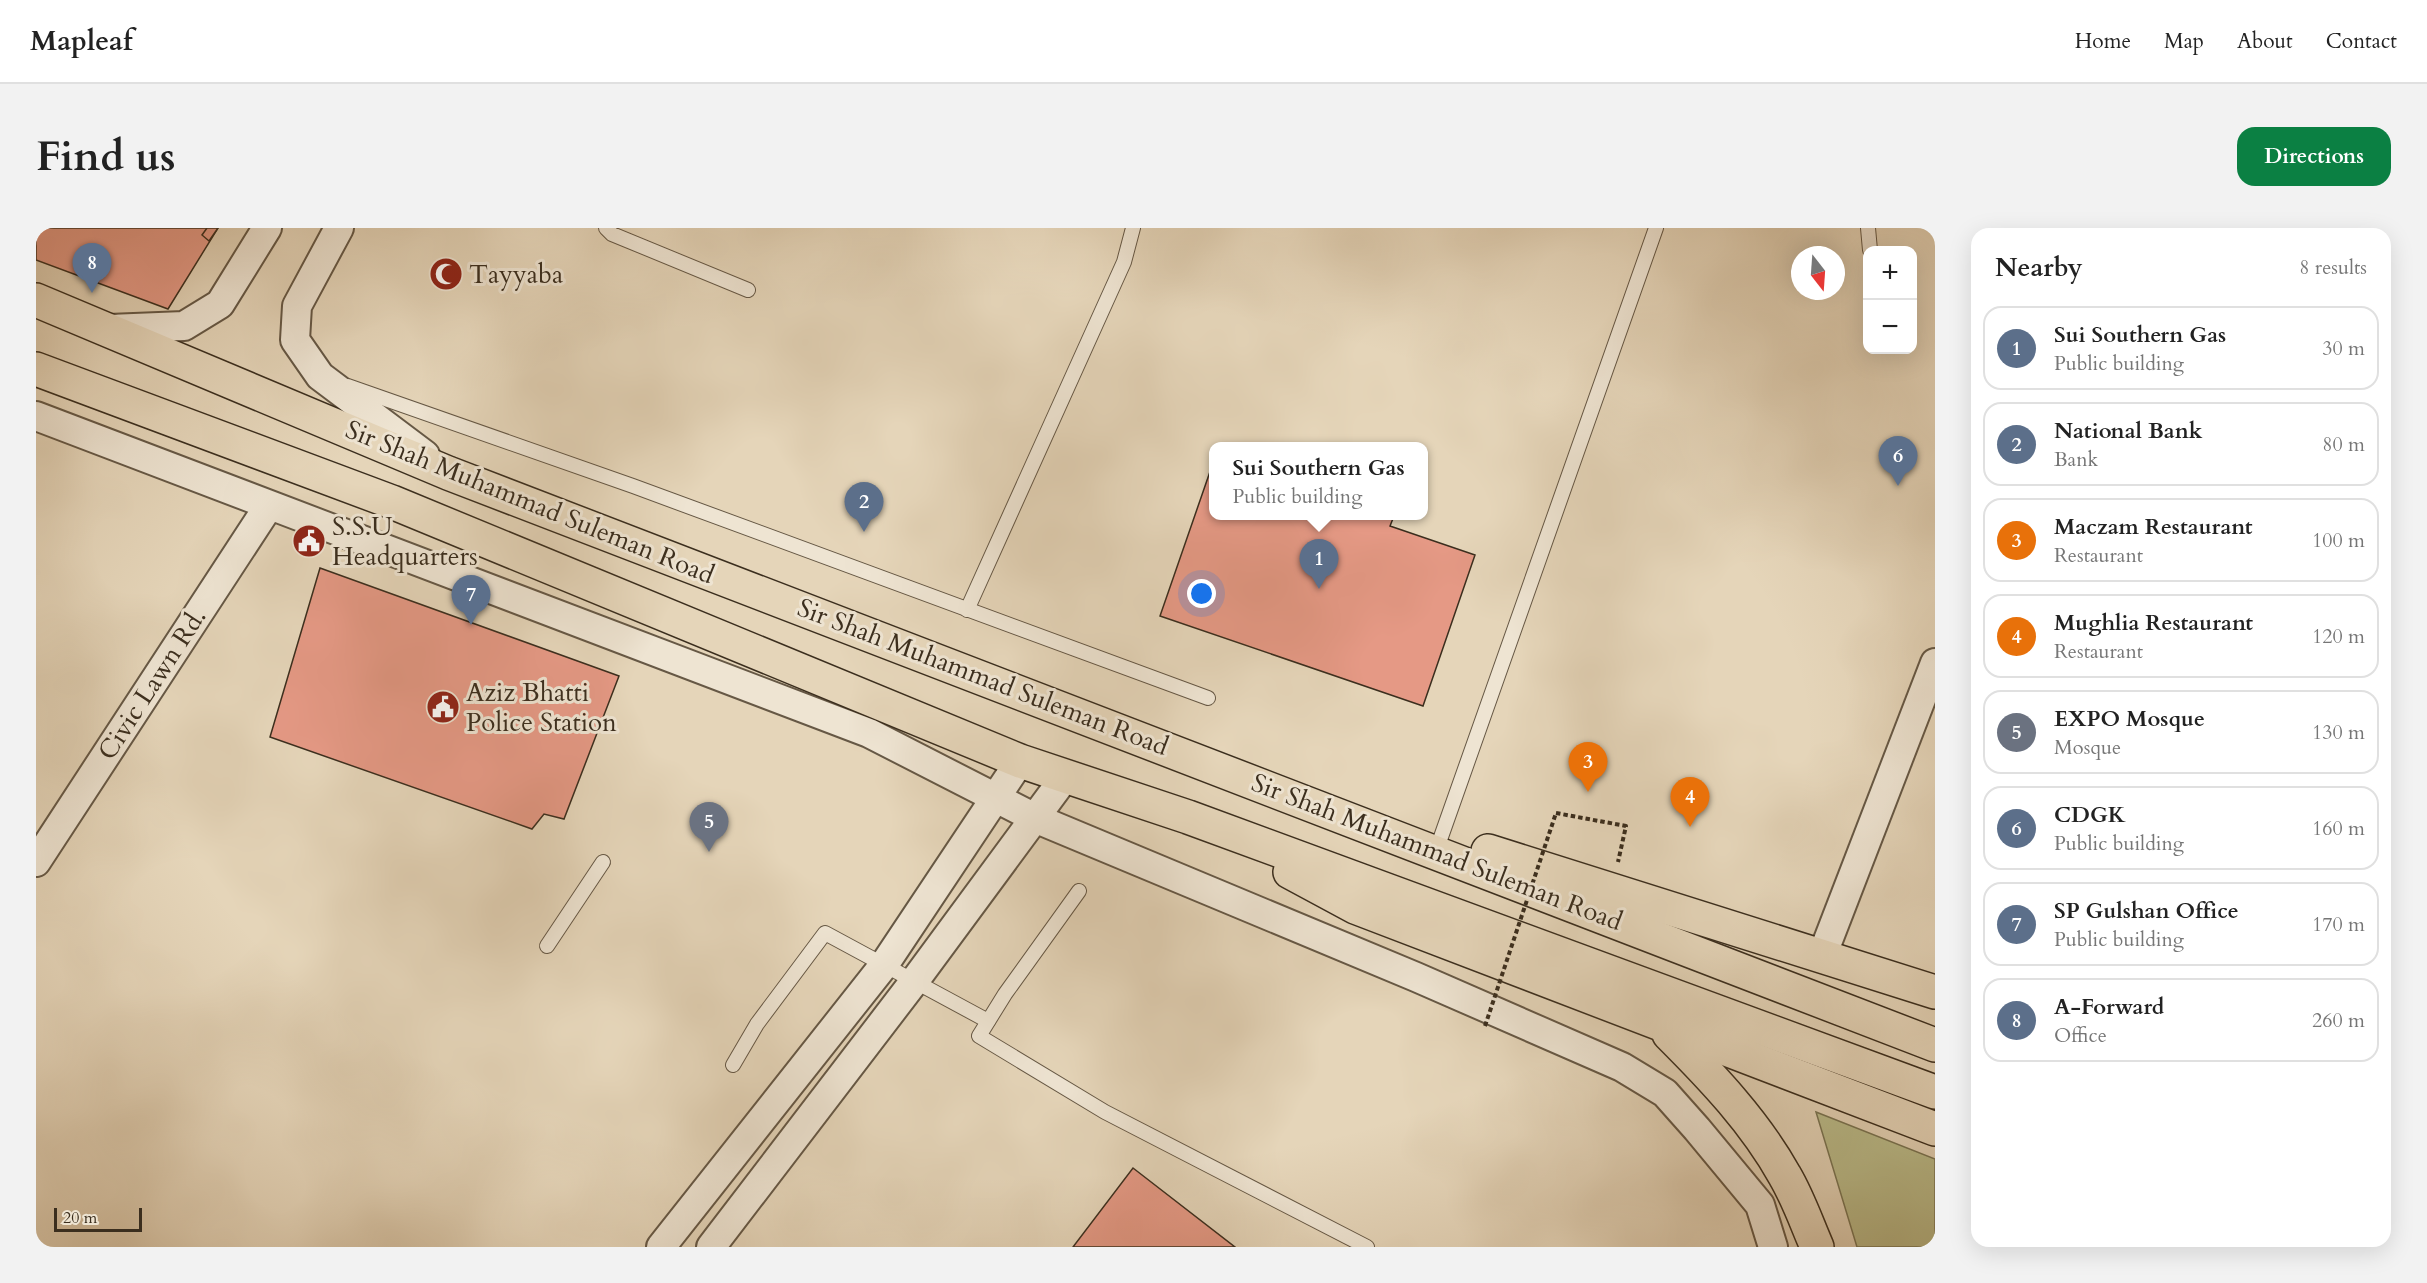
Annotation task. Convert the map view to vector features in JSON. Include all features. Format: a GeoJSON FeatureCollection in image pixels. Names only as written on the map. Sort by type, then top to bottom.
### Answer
{"type":"FeatureCollection","features":[{"type":"Feature","properties":{"kind":"highway","name":"Sir Shah Muhammad Suleman Road"},"geometry":{"type":"LineString","coordinates":[[36,300],[448,473],[1935,1045]]}},
{"type":"Feature","properties":{"kind":"highway","name":"Sir Shah Muhammad Suleman Road"},"geometry":{"type":"LineString","coordinates":[[36,369],[392,502],[1020,761],[1188,817],[1935,1092]]}},
{"type":"Feature","properties":{"kind":"highway"},"geometry":{"type":"LineString","coordinates":[[1225,770],[1935,992]]}},
{"type":"Feature","properties":{"kind":"highway"},"geometry":{"type":"LineString","coordinates":[[1188,817],[1355,907],[1935,1129]]}},
{"type":"Feature","properties":{"kind":"highway"},"geometry":{"type":"LineString","coordinates":[[1658,1024],[1712,1076],[1749,1122],[1785,1176],[1817,1247]]}},
{"type":"Feature","properties":{"kind":"street"},"geometry":{"type":"LineString","coordinates":[[109,329],[184,326],[220,304],[267,228]]}},
{"type":"Feature","properties":{"kind":"street"},"geometry":{"type":"LineString","coordinates":[[339,228],[297,306],[295,340],[320,376],[448,473]]}},
{"type":"Feature","properties":{"kind":"street"},"geometry":{"type":"LineString","coordinates":[[36,416],[268,507],[869,734],[1036,819],[1416,977],[1622,1067],[1665,1093],[1697,1129],[1760,1205],[1773,1247]]}},
{"type":"Feature","properties":{"kind":"street","name":"Civic Lawn Rd."},"geometry":{"type":"LineString","coordinates":[[36,862],[268,507]]}},
{"type":"Feature","properties":{"kind":"street"},"geometry":{"type":"LineString","coordinates":[[1822,956],[1935,663]]}},
{"type":"Feature","properties":{"kind":"street"},"geometry":{"type":"LineString","coordinates":[[661,1247],[884,965],[1020,761]]}},
{"type":"Feature","properties":{"kind":"street"},"geometry":{"type":"LineString","coordinates":[[711,1247],[913,983],[1065,777]]}},
{"type":"Feature","properties":{"kind":"lane"},"geometry":{"type":"LineString","coordinates":[[606,228],[612,234],[748,290]]}},
{"type":"Feature","properties":{"kind":"lane"},"geometry":{"type":"LineString","coordinates":[[967,610],[1124,262],[1133,228]]}},
{"type":"Feature","properties":{"kind":"lane"},"geometry":{"type":"LineString","coordinates":[[1441,837],[1656,228]]}},
{"type":"Feature","properties":{"kind":"lane"},"geometry":{"type":"LineString","coordinates":[[1868,228],[1870,246]]}},
{"type":"Feature","properties":{"kind":"lane"},"geometry":{"type":"LineString","coordinates":[[320,376],[633,486],[1208,698]]}},
{"type":"Feature","properties":{"kind":"lane"},"geometry":{"type":"LineString","coordinates":[[547,946],[603,862]]}},
{"type":"Feature","properties":{"kind":"lane"},"geometry":{"type":"LineString","coordinates":[[1079,891],[978,1036],[1105,1112],[1367,1247]]}},
{"type":"Feature","properties":{"kind":"lane"},"geometry":{"type":"LineString","coordinates":[[733,1065],[757,1024],[825,933],[913,983],[988,1021]]}},
{"type":"Feature","properties":{"kind":"path"},"geometry":{"type":"LineString","coordinates":[[1485,1026],[1556,813],[1626,826]]}},
{"type":"Feature","properties":{"kind":"green space"},"geometry":{"type":"Polygon","coordinates":[[[1816,1112],[1935,1159],[1935,1247],[1857,1247],[1816,1112]]]}},
{"type":"Feature","properties":{"kind":"building"},"geometry":{"type":"Polygon","coordinates":[[[36,228],[218,228],[168,309],[36,260],[36,228]]]}},
{"type":"Feature","properties":{"kind":"building"},"geometry":{"type":"Polygon","coordinates":[[[207,228],[218,228],[209,241],[202,235],[207,228]]]}},
{"type":"Feature","properties":{"kind":"building"},"geometry":{"type":"Polygon","coordinates":[[[1209,475],[1209,520],[1392,520],[1390,526],[1475,555],[1423,706],[1160,616],[1209,475]]]}},
{"type":"Feature","properties":{"kind":"building","name":"Aziz Bhatti Police Station"},"geometry":{"type":"Polygon","coordinates":[[[320,568],[619,676],[564,819],[544,814],[532,829],[270,737],[320,568]]]}},
{"type":"Feature","properties":{"kind":"building"},"geometry":{"type":"Polygon","coordinates":[[[1133,1168],[1235,1247],[1073,1247],[1133,1168]]]}},
{"type":"Feature","properties":{"kind":"place","name":"Tayyaba"},"geometry":{"type":"Point","coordinates":[446,274]}},
{"type":"Feature","properties":{"kind":"place","name":"A-Forward"},"geometry":{"type":"Point","coordinates":[92,293]}},
{"type":"Feature","properties":{"kind":"place","name":"CDGK"},"geometry":{"type":"Point","coordinates":[1898,486]}},
{"type":"Feature","properties":{"kind":"place","name":"National Bank"},"geometry":{"type":"Point","coordinates":[864,532]}},
{"type":"Feature","properties":{"kind":"place","name":"S.S.U Headquarters"},"geometry":{"type":"Point","coordinates":[309,541]}},
{"type":"Feature","properties":{"kind":"place","name":"Sui Southern Gas"},"geometry":{"type":"Point","coordinates":[1319,589]}},
{"type":"Feature","properties":{"kind":"place","name":"SP Gulshan Office"},"geometry":{"type":"Point","coordinates":[471,625]}},
{"type":"Feature","properties":{"kind":"place","name":"Aziz Bhatti Police Station"},"geometry":{"type":"Point","coordinates":[443,707]}},
{"type":"Feature","properties":{"kind":"place","name":"Maczam Restaurant"},"geometry":{"type":"Point","coordinates":[1588,792]}},
{"type":"Feature","properties":{"kind":"place","name":"Mughlia Restaurant"},"geometry":{"type":"Point","coordinates":[1690,827]}},
{"type":"Feature","properties":{"kind":"place","name":"EXPO Mosque"},"geometry":{"type":"Point","coordinates":[709,852]}}]}
